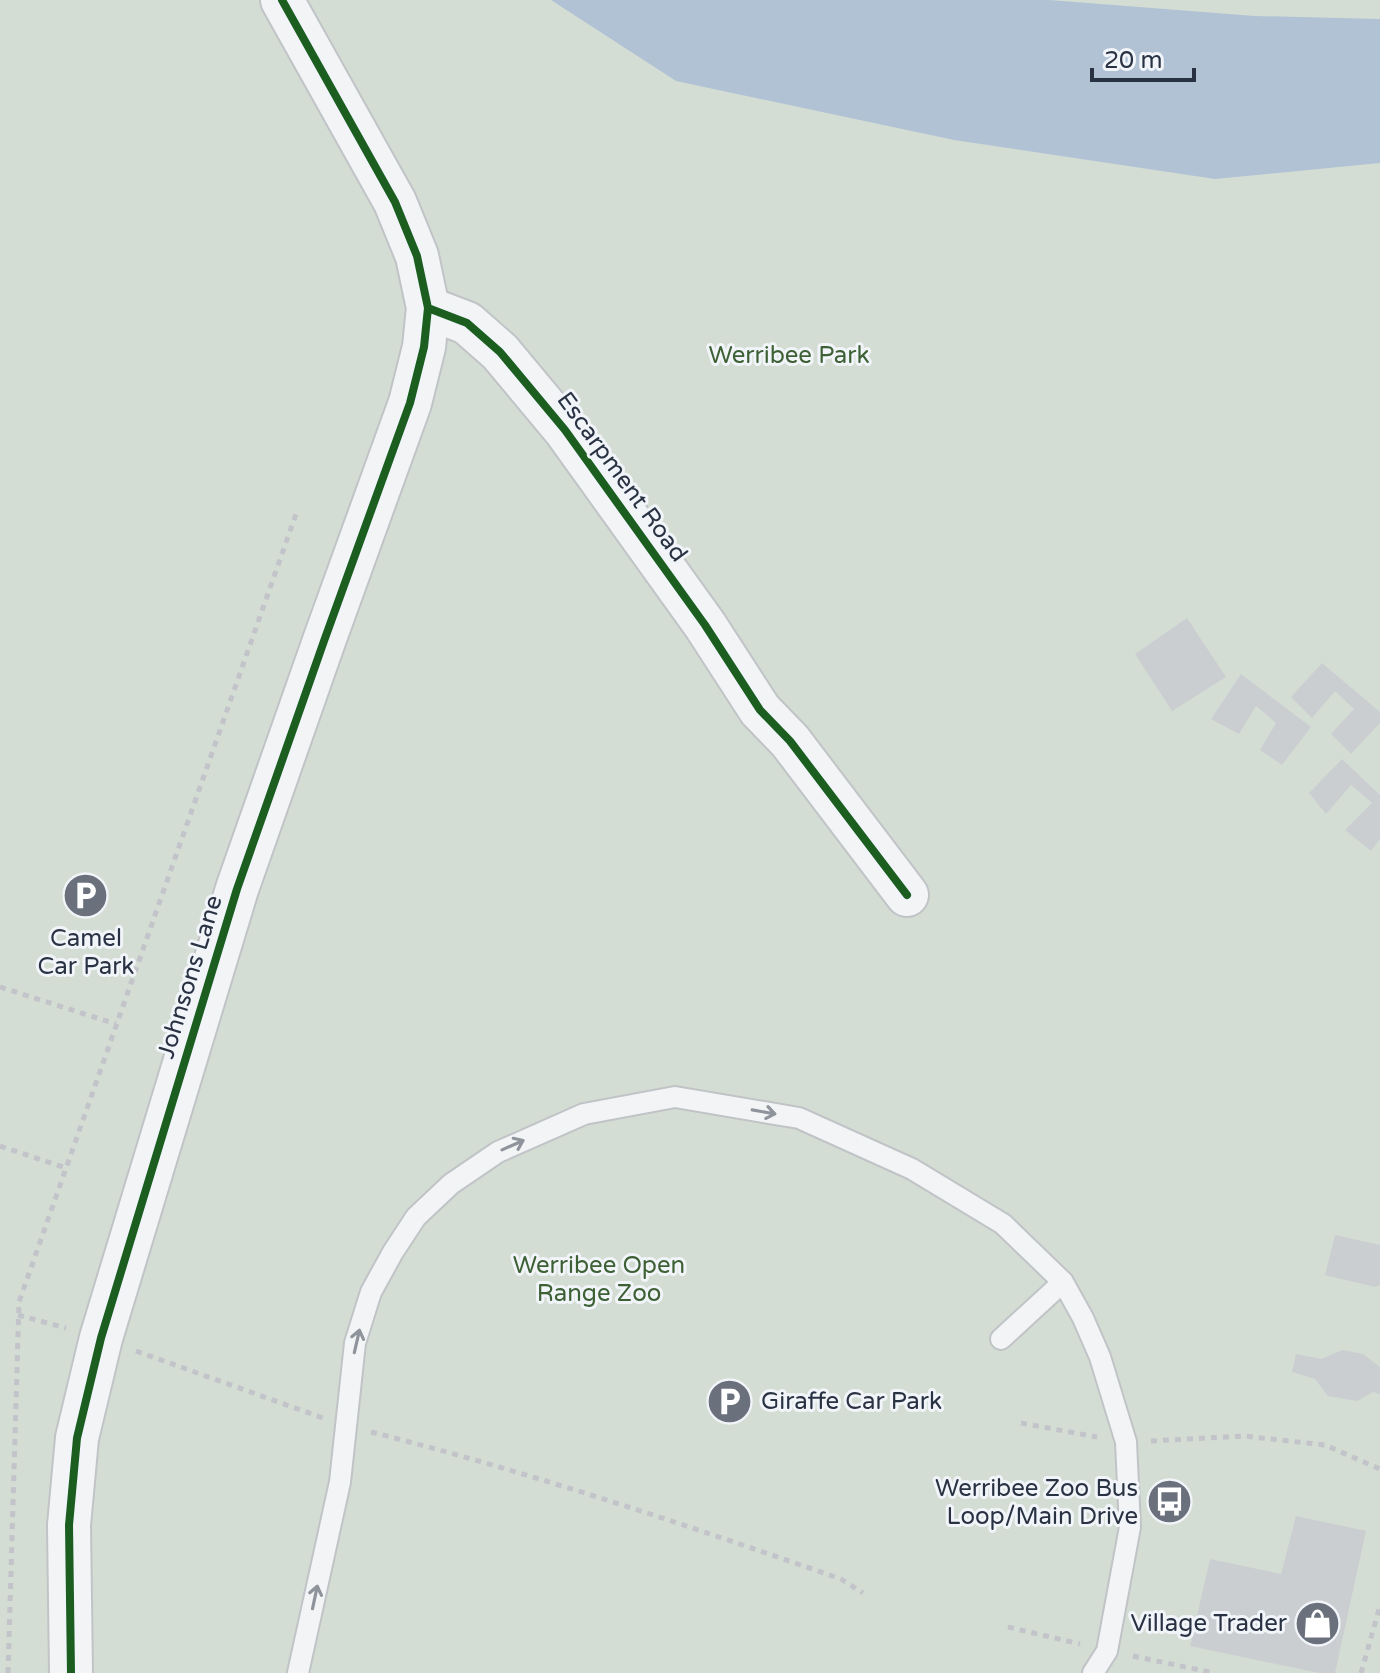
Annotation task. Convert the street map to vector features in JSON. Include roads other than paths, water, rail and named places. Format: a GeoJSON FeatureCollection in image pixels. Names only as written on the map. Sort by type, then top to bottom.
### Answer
{"type":"FeatureCollection","features":[{"type":"Feature","properties":{"kind":"street"},"geometry":{"type":"LineString","coordinates":[[282,0],[395,202],[417,256],[428,308]]}},
{"type":"Feature","properties":{"kind":"street","name":"Escarpment Road"},"geometry":{"type":"LineString","coordinates":[[428,308],[467,323],[500,352],[565,430],[705,625],[760,710],[790,741],[907,895]]}},
{"type":"Feature","properties":{"kind":"street","name":"Johnsons Lane"},"geometry":{"type":"LineString","coordinates":[[71,1673],[69,1525],[77,1438],[101,1338],[237,889],[410,403],[424,347],[428,308]]}},
{"type":"Feature","properties":{"kind":"lane"},"geometry":{"type":"LineString","coordinates":[[298,1673],[340,1482],[355,1343],[371,1292],[393,1252],[416,1217],[451,1184],[498,1152],[584,1114],[675,1097],[799,1118],[912,1169],[1003,1224],[1063,1282],[1100,1357],[1126,1442],[1130,1527],[1107,1651],[1093,1673]]}},
{"type":"Feature","properties":{"kind":"lane"},"geometry":{"type":"LineString","coordinates":[[1001,1339],[1063,1282]]}},
{"type":"Feature","properties":{"kind":"water"},"geometry":{"type":"Polygon","coordinates":[[[551,0],[1049,0],[1255,16],[1380,19],[1380,163],[1215,179],[954,140],[676,81],[551,0]]]}},
{"type":"Feature","properties":{"kind":"place","name":"Camel Car Park"},"geometry":{"type":"Point","coordinates":[86,896]}},
{"type":"Feature","properties":{"kind":"place","name":"Giraffe Car Park"},"geometry":{"type":"Point","coordinates":[730,1401]}},
{"type":"Feature","properties":{"kind":"place","name":"Werribee Zoo Bus Loop/Main Drive"},"geometry":{"type":"Point","coordinates":[1169,1502]}},
{"type":"Feature","properties":{"kind":"place","name":"Village Trader"},"geometry":{"type":"Point","coordinates":[1318,1623]}},
{"type":"Feature","properties":{"kind":"park label","name":"Werribee Park"},"geometry":{"type":"Point","coordinates":[789,355]}},
{"type":"Feature","properties":{"kind":"park label","name":"Werribee Open Range Zoo"},"geometry":{"type":"Point","coordinates":[599,1279]}}]}
